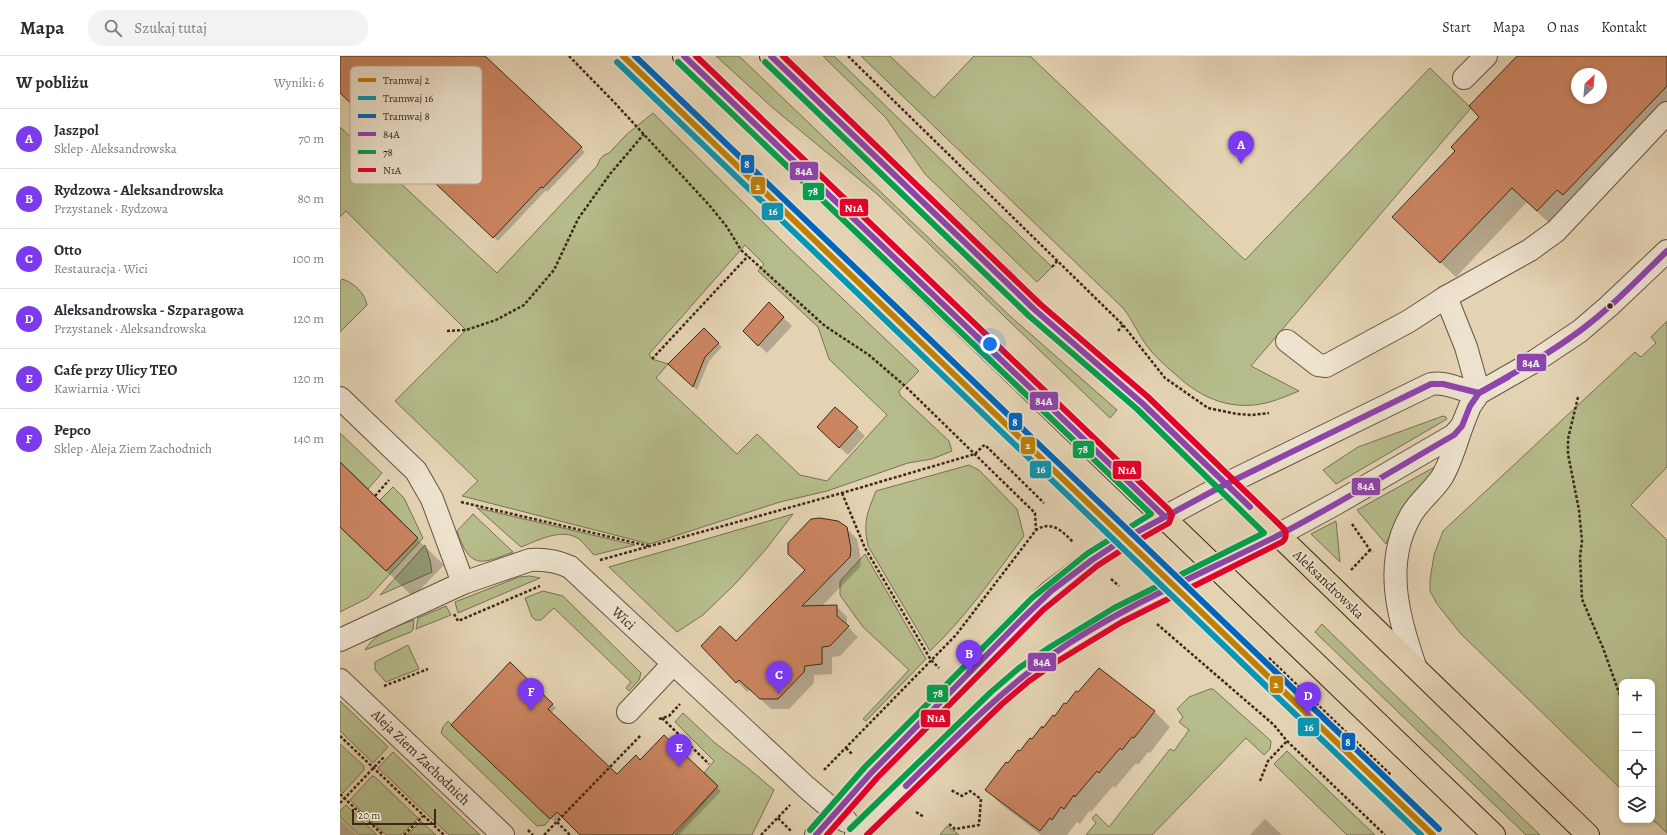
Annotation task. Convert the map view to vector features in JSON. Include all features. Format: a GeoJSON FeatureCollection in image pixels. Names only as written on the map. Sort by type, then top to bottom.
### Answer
{"type":"FeatureCollection","features":[{"type":"Feature","properties":{"kind":"main road"},"geometry":{"type":"LineString","coordinates":[[684,56],[1494,835]]}},
{"type":"Feature","properties":{"kind":"main road","name":"Aleksandrowska"},"geometry":{"type":"LineString","coordinates":[[771,56],[1035,310],[1142,403],[1588,835]]}},
{"type":"Feature","properties":{"kind":"street"},"geometry":{"type":"LineString","coordinates":[[1464,78],[1486,56]]}},
{"type":"Feature","properties":{"kind":"street"},"geometry":{"type":"LineString","coordinates":[[1287,341],[1318,365],[1326,366],[1409,322],[1446,297],[1530,250],[1556,231],[1667,114]]}},
{"type":"Feature","properties":{"kind":"street"},"geometry":{"type":"LineString","coordinates":[[1415,666],[1398,612],[1395,589],[1396,560],[1405,528],[1411,515],[1448,467],[1470,406],[1479,393],[1535,361],[1580,331],[1609,306],[1667,251]]}},
{"type":"Feature","properties":{"kind":"street"},"geometry":{"type":"LineString","coordinates":[[1446,297],[1466,347],[1479,393]]}},
{"type":"Feature","properties":{"kind":"street"},"geometry":{"type":"LineString","coordinates":[[816,835],[871,773],[987,654],[1051,592],[1110,548],[1164,516],[1226,484],[1431,384],[1446,384],[1479,393]]}},
{"type":"Feature","properties":{"kind":"street"},"geometry":{"type":"LineString","coordinates":[[340,398],[416,471],[432,499],[463,583]]}},
{"type":"Feature","properties":{"kind":"street"},"geometry":{"type":"LineString","coordinates":[[859,834],[992,704],[1024,675],[1054,654],[1097,626],[1278,535],[1337,503],[1454,435],[1462,426]]}},
{"type":"Feature","properties":{"kind":"street","name":"Wici"},"geometry":{"type":"LineString","coordinates":[[340,640],[463,583],[528,560],[537,559],[558,562],[570,567],[806,787],[859,834]]}},
{"type":"Feature","properties":{"kind":"street"},"geometry":{"type":"LineString","coordinates":[[628,712],[673,664]]}},
{"type":"Feature","properties":{"kind":"street","name":"Aleja Ziem Zachodnich"},"geometry":{"type":"LineString","coordinates":[[340,680],[503,835]]}},
{"type":"Feature","properties":{"kind":"path"},"geometry":{"type":"LineString","coordinates":[[569,56],[644,134],[710,206],[727,227],[742,250],[825,326],[870,355],[905,386],[1034,513],[1036,530]]}},
{"type":"Feature","properties":{"kind":"path"},"geometry":{"type":"LineString","coordinates":[[848,56],[1058,260],[1123,326],[1166,378],[1208,408],[1252,415],[1269,413]]}},
{"type":"Feature","properties":{"kind":"path"},"geometry":{"type":"LineString","coordinates":[[447,331],[466,330],[496,320],[524,305],[554,270],[578,218],[610,174],[644,134]]}},
{"type":"Feature","properties":{"kind":"path"},"geometry":{"type":"LineString","coordinates":[[652,359],[748,256]]}},
{"type":"Feature","properties":{"kind":"path"},"geometry":{"type":"LineString","coordinates":[[1052,267],[1058,260]]}},
{"type":"Feature","properties":{"kind":"path"},"geometry":{"type":"LineString","coordinates":[[1118,331],[1123,326]]}},
{"type":"Feature","properties":{"kind":"path"},"geometry":{"type":"LineString","coordinates":[[1578,397],[1568,439],[1568,454],[1570,473],[1579,510],[1582,540],[1580,557],[1582,599],[1603,648],[1619,694]]}},
{"type":"Feature","properties":{"kind":"path"},"geometry":{"type":"LineString","coordinates":[[575,572],[602,559],[842,493],[975,454],[985,445],[1044,503]]}},
{"type":"Feature","properties":{"kind":"path"},"geometry":{"type":"LineString","coordinates":[[374,496],[394,476]]}},
{"type":"Feature","properties":{"kind":"path"},"geometry":{"type":"LineString","coordinates":[[842,493],[865,548],[931,660],[942,671]]}},
{"type":"Feature","properties":{"kind":"path"},"geometry":{"type":"LineString","coordinates":[[1350,521],[1370,550],[1379,556]]}},
{"type":"Feature","properties":{"kind":"path"},"geometry":{"type":"LineString","coordinates":[[820,774],[966,622],[1036,530],[1047,525],[1056,527],[1075,544]]}},
{"type":"Feature","properties":{"kind":"path"},"geometry":{"type":"LineString","coordinates":[[1350,571],[1370,550]]}},
{"type":"Feature","properties":{"kind":"path"},"geometry":{"type":"LineString","coordinates":[[1110,578],[1120,588]]}},
{"type":"Feature","properties":{"kind":"path"},"geometry":{"type":"LineString","coordinates":[[1152,620],[1274,725],[1287,741],[1385,835]]}},
{"type":"Feature","properties":{"kind":"path"},"geometry":{"type":"LineString","coordinates":[[1269,658],[1391,775]]}},
{"type":"Feature","properties":{"kind":"path"},"geometry":{"type":"LineString","coordinates":[[381,687],[428,669]]}},
{"type":"Feature","properties":{"kind":"path"},"geometry":{"type":"LineString","coordinates":[[656,720],[669,716],[681,704]]}},
{"type":"Feature","properties":{"kind":"path"},"geometry":{"type":"LineString","coordinates":[[662,718],[709,764]]}},
{"type":"Feature","properties":{"kind":"path"},"geometry":{"type":"LineString","coordinates":[[544,835],[645,731]]}},
{"type":"Feature","properties":{"kind":"path"},"geometry":{"type":"LineString","coordinates":[[340,736],[444,835]]}},
{"type":"Feature","properties":{"kind":"path"},"geometry":{"type":"LineString","coordinates":[[340,803],[402,738]]}},
{"type":"Feature","properties":{"kind":"path"},"geometry":{"type":"LineString","coordinates":[[1260,781],[1268,761],[1287,741]]}},
{"type":"Feature","properties":{"kind":"path"},"geometry":{"type":"LineString","coordinates":[[948,824],[955,829],[979,825],[981,800],[970,791],[962,796],[950,790]]}},
{"type":"Feature","properties":{"kind":"path"},"geometry":{"type":"LineString","coordinates":[[340,794],[383,835]]}},
{"type":"Feature","properties":{"kind":"path"},"geometry":{"type":"LineString","coordinates":[[761,835],[792,802]]}},
{"type":"Feature","properties":{"kind":"path"},"geometry":{"type":"LineString","coordinates":[[404,835],[423,816]]}},
{"type":"Feature","properties":{"kind":"path"},"geometry":{"type":"LineString","coordinates":[[778,818],[795,835]]}},
{"type":"Feature","properties":{"kind":"path"},"geometry":{"type":"LineString","coordinates":[[557,822],[570,835]]}},
{"type":"Feature","properties":{"kind":"green space"},"geometry":{"type":"Polygon","coordinates":[[[716,56],[739,56],[1010,316],[1117,410],[1110,418],[877,194],[773,108],[716,56]]]}},
{"type":"Feature","properties":{"kind":"green space"},"geometry":{"type":"Polygon","coordinates":[[[823,56],[834,56],[1052,267],[1037,282],[925,174],[886,118],[823,56]]]}},
{"type":"Feature","properties":{"kind":"green space"},"geometry":{"type":"Polygon","coordinates":[[[861,56],[890,56],[934,98],[974,56],[1030,56],[1245,260],[1430,68],[1471,108],[1251,366],[1299,391],[1270,402],[1256,405],[1230,404],[1207,396],[1185,383],[1153,354],[1124,309],[861,56]]]}},
{"type":"Feature","properties":{"kind":"green space"},"geometry":{"type":"Polygon","coordinates":[[[653,113],[786,245],[919,371],[899,391],[900,395],[949,441],[952,451],[932,459],[908,463],[827,491],[780,502],[650,544],[462,496],[478,481],[395,401],[466,330],[346,211],[340,217],[340,127],[350,136],[350,184],[401,184],[497,273],[597,166],[600,159],[609,153],[627,134],[653,113]],[[745,245],[649,354],[652,359],[668,364],[656,378],[737,454],[757,434],[800,475],[827,481],[887,415],[829,359],[818,327],[758,271],[764,264],[745,245]]]}},
{"type":"Feature","properties":{"kind":"green space"},"geometry":{"type":"Polygon","coordinates":[[[342,279],[346,280],[361,292],[367,305],[340,332],[340,281],[342,279]]]}},
{"type":"Feature","properties":{"kind":"green space"},"geometry":{"type":"Polygon","coordinates":[[[1667,321],[1667,467],[1631,505],[1667,540],[1667,833],[1655,822],[1655,679],[1619,679],[1619,787],[1461,634],[1437,604],[1430,591],[1430,580],[1434,555],[1443,531],[1635,352],[1641,357],[1656,343],[1651,337],[1667,321]]]}},
{"type":"Feature","properties":{"kind":"green space"},"geometry":{"type":"Polygon","coordinates":[[[1443,416],[1447,419],[1336,484],[1323,470],[1358,447],[1443,416]]]}},
{"type":"Feature","properties":{"kind":"green space"},"geometry":{"type":"Polygon","coordinates":[[[340,433],[382,473],[368,489],[340,462],[340,433]]]}},
{"type":"Feature","properties":{"kind":"green space"},"geometry":{"type":"Polygon","coordinates":[[[1440,464],[1405,505],[1396,520],[1386,544],[1357,510],[1440,464]]]}},
{"type":"Feature","properties":{"kind":"green space"},"geometry":{"type":"Polygon","coordinates":[[[969,465],[979,470],[1017,509],[1024,536],[968,610],[930,651],[868,546],[866,530],[867,518],[876,491],[969,465]]]}},
{"type":"Feature","properties":{"kind":"green space"},"geometry":{"type":"Polygon","coordinates":[[[393,487],[404,498],[423,538],[368,598],[340,612],[340,527],[386,571],[418,538],[380,500],[393,487]]]}},
{"type":"Feature","properties":{"kind":"green space"},"geometry":{"type":"Polygon","coordinates":[[[477,508],[635,545],[594,555],[579,539],[565,534],[550,536],[521,547],[477,508]]]}},
{"type":"Feature","properties":{"kind":"green space"},"geometry":{"type":"Polygon","coordinates":[[[473,514],[513,552],[492,560],[478,561],[472,558],[462,543],[457,531],[473,514]]]}},
{"type":"Feature","properties":{"kind":"green space"},"geometry":{"type":"Polygon","coordinates":[[[793,514],[767,548],[736,583],[703,615],[677,632],[609,567],[793,514]]]}},
{"type":"Feature","properties":{"kind":"green space"},"geometry":{"type":"Polygon","coordinates":[[[1336,521],[1340,562],[1311,534],[1336,521]]]}},
{"type":"Feature","properties":{"kind":"green space"},"geometry":{"type":"Polygon","coordinates":[[[425,545],[432,572],[380,595],[425,545]]]}},
{"type":"Feature","properties":{"kind":"green space"},"geometry":{"type":"Polygon","coordinates":[[[865,554],[926,659],[866,721],[863,719],[909,670],[863,627],[840,595],[840,581],[865,554]]]}},
{"type":"Feature","properties":{"kind":"green space"},"geometry":{"type":"Polygon","coordinates":[[[530,576],[540,578],[458,613],[455,602],[519,577],[530,576]]]}},
{"type":"Feature","properties":{"kind":"green space"},"geometry":{"type":"Polygon","coordinates":[[[543,591],[563,596],[641,673],[639,680],[629,691],[626,688],[631,682],[554,608],[541,620],[535,620],[532,617],[525,598],[543,591]]]}},
{"type":"Feature","properties":{"kind":"green space"},"geometry":{"type":"Polygon","coordinates":[[[446,606],[451,615],[416,629],[418,618],[446,606]]]}},
{"type":"Feature","properties":{"kind":"green space"},"geometry":{"type":"Polygon","coordinates":[[[414,620],[413,630],[411,632],[365,650],[380,634],[414,620]]]}},
{"type":"Feature","properties":{"kind":"green space"},"geometry":{"type":"Polygon","coordinates":[[[1322,624],[1540,835],[1526,835],[1315,632],[1322,624]]]}},
{"type":"Feature","properties":{"kind":"green space"},"geometry":{"type":"Polygon","coordinates":[[[408,645],[419,669],[386,682],[375,670],[375,662],[408,645]]]}},
{"type":"Feature","properties":{"kind":"green space"},"geometry":{"type":"Polygon","coordinates":[[[1213,689],[1271,741],[1270,749],[1264,755],[1246,738],[1152,835],[1086,835],[1096,823],[1092,818],[1096,814],[1109,827],[1170,749],[1174,751],[1189,730],[1179,722],[1183,717],[1177,709],[1189,697],[1213,689]]]}},
{"type":"Feature","properties":{"kind":"green space"},"geometry":{"type":"Polygon","coordinates":[[[340,701],[388,747],[373,763],[340,731],[340,701]]]}},
{"type":"Feature","properties":{"kind":"green space"},"geometry":{"type":"Polygon","coordinates":[[[683,713],[715,743],[774,790],[752,835],[675,835],[718,786],[704,773],[714,761],[675,722],[683,713]]]}},
{"type":"Feature","properties":{"kind":"green space"},"geometry":{"type":"Polygon","coordinates":[[[448,721],[550,819],[545,825],[537,826],[441,733],[443,727],[448,721]]]}},
{"type":"Feature","properties":{"kind":"green space"},"geometry":{"type":"Polygon","coordinates":[[[340,744],[364,766],[364,770],[343,793],[340,791],[340,744]]]}},
{"type":"Feature","properties":{"kind":"green space"},"geometry":{"type":"Polygon","coordinates":[[[1287,751],[1375,835],[1347,835],[1274,764],[1287,751]]]}},
{"type":"Feature","properties":{"kind":"green space"},"geometry":{"type":"Polygon","coordinates":[[[393,752],[480,835],[449,835],[378,768],[393,752]]]}},
{"type":"Feature","properties":{"kind":"green space"},"geometry":{"type":"Polygon","coordinates":[[[372,776],[374,776],[418,818],[401,835],[386,835],[350,800],[372,776]]]}},
{"type":"Feature","properties":{"kind":"green space"},"geometry":{"type":"Polygon","coordinates":[[[346,805],[377,835],[359,835],[340,817],[340,811],[346,805]]]}},
{"type":"Feature","properties":{"kind":"green space"},"geometry":{"type":"Polygon","coordinates":[[[421,821],[436,835],[407,835],[421,821]]]}},
{"type":"Feature","properties":{"kind":"green space"},"geometry":{"type":"Polygon","coordinates":[[[947,826],[958,834],[959,835],[940,835],[947,826]]]}},
{"type":"Feature","properties":{"kind":"building"},"geometry":{"type":"Polygon","coordinates":[[[340,56],[485,56],[582,147],[543,188],[541,187],[493,238],[436,184],[482,184],[482,66],[350,66],[350,102],[340,93],[340,56]]]}},
{"type":"Feature","properties":{"kind":"building"},"geometry":{"type":"Polygon","coordinates":[[[1517,56],[1667,56],[1667,86],[1563,195],[1557,190],[1537,211],[1512,188],[1440,263],[1392,217],[1455,151],[1451,147],[1479,117],[1469,106],[1517,56]]]}},
{"type":"Feature","properties":{"kind":"building"},"geometry":{"type":"Polygon","coordinates":[[[769,302],[784,317],[758,346],[743,331],[769,302]]]}},
{"type":"Feature","properties":{"kind":"building"},"geometry":{"type":"Polygon","coordinates":[[[704,328],[719,343],[705,357],[693,387],[668,364],[704,328]]]}},
{"type":"Feature","properties":{"kind":"building"},"geometry":{"type":"Polygon","coordinates":[[[835,407],[858,427],[839,448],[817,427],[835,407]]]}},
{"type":"Feature","properties":{"kind":"building"},"geometry":{"type":"Polygon","coordinates":[[[340,462],[418,538],[386,571],[340,527],[340,462]]]}},
{"type":"Feature","properties":{"kind":"building"},"geometry":{"type":"Polygon","coordinates":[[[820,518],[838,521],[847,527],[851,549],[850,557],[802,606],[837,605],[837,616],[849,626],[830,646],[822,647],[822,664],[805,666],[804,672],[778,699],[760,699],[739,680],[736,683],[701,646],[720,626],[736,641],[805,570],[788,554],[788,543],[811,519],[820,518]]]}},
{"type":"Feature","properties":{"kind":"building"},"geometry":{"type":"Polygon","coordinates":[[[510,662],[553,704],[548,709],[617,774],[636,755],[640,760],[664,735],[718,786],[672,835],[580,835],[557,812],[550,819],[451,725],[510,662]]]}},
{"type":"Feature","properties":{"kind":"building"},"geometry":{"type":"Polygon","coordinates":[[[1099,668],[1155,711],[1134,738],[1132,737],[1122,750],[1120,748],[1099,773],[1097,771],[1075,797],[1074,795],[1064,809],[1061,807],[1052,820],[1050,818],[1040,831],[985,790],[1006,762],[1008,763],[1018,750],[1020,751],[1030,738],[1032,739],[1042,726],[1043,728],[1053,715],[1055,716],[1064,703],[1066,704],[1076,691],[1078,692],[1099,668]]]}},
{"type":"Feature","properties":{"kind":"tram line","name":"2"},"geometry":{"type":"LineString","coordinates":[[623,56],[1433,835]]}},
{"type":"Feature","properties":{"kind":"tram line","name":"8"},"geometry":{"type":"LineString","coordinates":[[635,56],[1439,829]]}},
{"type":"Feature","properties":{"kind":"tram line","name":"16"},"geometry":{"type":"LineString","coordinates":[[617,62],[1421,835]]}},
{"type":"Feature","properties":{"kind":"transit line","name":"84A"},"geometry":{"type":"LineString","coordinates":[[684,56],[1164,516]]}},
{"type":"Feature","properties":{"kind":"transit line","name":"N1A"},"geometry":{"type":"LineString","coordinates":[[696,56],[1169,510],[1172,515],[1169,523],[1128,546],[1097,566],[1043,610],[877,778],[827,835]]}},
{"type":"Feature","properties":{"kind":"transit line","name":"84A"},"geometry":{"type":"LineString","coordinates":[[771,56],[1035,310],[1142,403],[1250,507]]}},
{"type":"Feature","properties":{"kind":"transit line","name":"N1A"},"geometry":{"type":"LineString","coordinates":[[783,56],[1040,304],[1148,397],[1284,529],[1286,535],[1282,542],[1122,622],[1058,661],[1029,681],[1002,704],[867,835]]}},
{"type":"Feature","properties":{"kind":"transit line","name":"78"},"geometry":{"type":"LineString","coordinates":[[678,62],[1151,514],[1088,553],[1032,598],[865,767],[810,830]]}},
{"type":"Feature","properties":{"kind":"transit line","name":"78"},"geometry":{"type":"LineString","coordinates":[[765,62],[1029,316],[1137,409],[1264,533],[1114,608],[1050,647],[1019,668],[991,692],[850,829]]}},
{"type":"Feature","properties":{"kind":"transit line","name":"84A"},"geometry":{"type":"LineString","coordinates":[[816,835],[871,773],[1022,619],[1051,591],[1092,560],[1124,539],[1226,484],[1431,384],[1443,384],[1479,393],[1544,355],[1581,330],[1614,302],[1667,251]]}},
{"type":"Feature","properties":{"kind":"transit line","name":"84A"},"geometry":{"type":"LineString","coordinates":[[906,786],[995,700],[1053,654],[1079,637],[1134,606],[1299,524],[1454,435],[1462,426],[1470,406],[1479,393],[1508,377]]}},
{"type":"Feature","properties":{"kind":"place","name":"Jaszpol"},"geometry":{"type":"Point","coordinates":[1241,164]}},
{"type":"Feature","properties":{"kind":"place","name":"Rydzowa - Aleksandrowska"},"geometry":{"type":"Point","coordinates":[969,673]}},
{"type":"Feature","properties":{"kind":"place","name":"Otto"},"geometry":{"type":"Point","coordinates":[779,694]}},
{"type":"Feature","properties":{"kind":"place","name":"Pepco"},"geometry":{"type":"Point","coordinates":[531,711]}},
{"type":"Feature","properties":{"kind":"place","name":"Aleksandrowska - Szparagowa"},"geometry":{"type":"Point","coordinates":[1308,715]}},
{"type":"Feature","properties":{"kind":"place","name":"Cafe przy Ulicy TEO"},"geometry":{"type":"Point","coordinates":[679,767]}}]}
